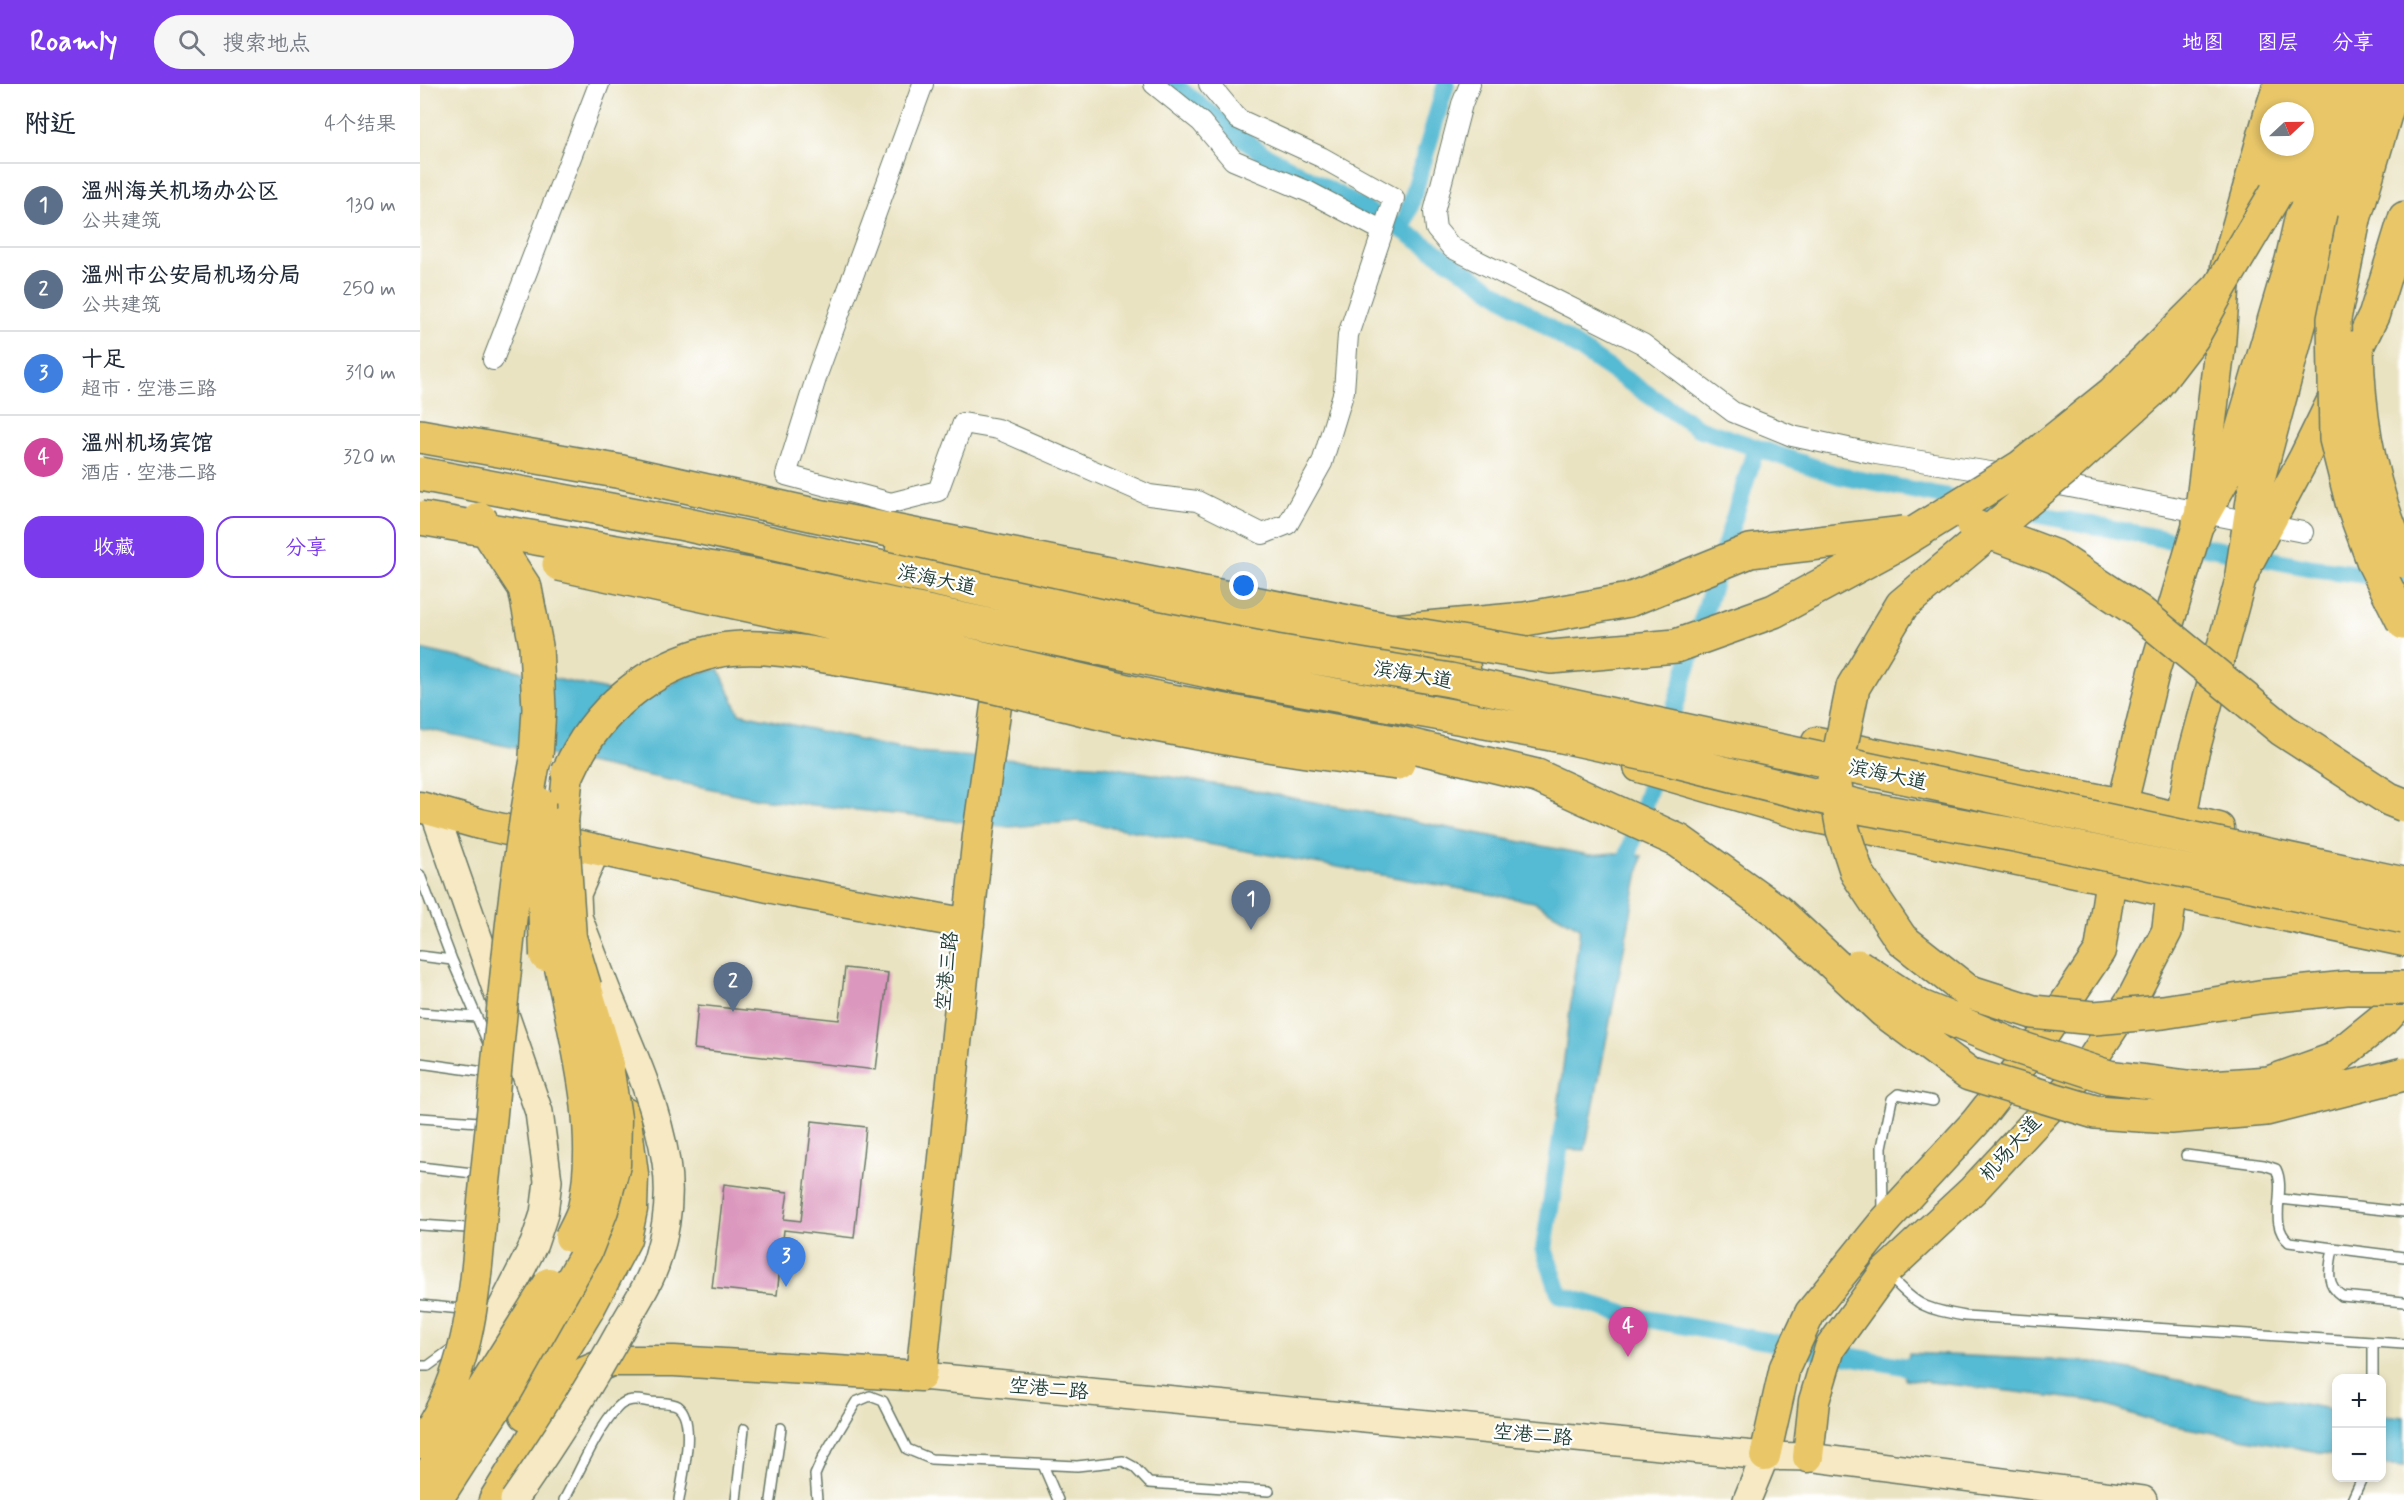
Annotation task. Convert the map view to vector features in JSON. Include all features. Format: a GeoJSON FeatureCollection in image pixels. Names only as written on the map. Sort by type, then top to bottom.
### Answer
{"type":"FeatureCollection","features":[{"type":"Feature","properties":{"kind":"highway"},"geometry":{"type":"LineString","coordinates":[[2304,102],[2309,84]]}},
{"type":"Feature","properties":{"kind":"highway"},"geometry":{"type":"LineString","coordinates":[[2247,559],[2254,494],[2257,429],[2289,270],[2313,167],[2338,84]]}},
{"type":"Feature","properties":{"kind":"highway"},"geometry":{"type":"LineString","coordinates":[[2194,537],[2233,461],[2257,429],[2363,84]]}},
{"type":"Feature","properties":{"kind":"highway"},"geometry":{"type":"LineString","coordinates":[[2394,84],[2354,219],[2334,319],[2336,439],[2353,506],[2374,563],[2404,623]]}},
{"type":"Feature","properties":{"kind":"highway"},"geometry":{"type":"LineString","coordinates":[[2287,156],[2276,193],[2220,286],[2192,338],[2151,390],[2068,466],[1902,605],[1853,687],[1834,779],[1843,830],[1857,873],[1901,939],[1967,991],[2033,1012],[2094,1018],[2163,1012],[2259,997],[2346,988],[2404,988]]}},
{"type":"Feature","properties":{"kind":"highway"},"geometry":{"type":"LineString","coordinates":[[2354,219],[2358,389],[2374,487],[2404,561]]}},
{"type":"Feature","properties":{"kind":"highway"},"geometry":{"type":"LineString","coordinates":[[420,436],[622,472],[819,516],[1392,631],[1551,657],[1676,646],[1774,611],[1894,546],[2021,467],[2113,393],[2220,286]]}},
{"type":"Feature","properties":{"kind":"highway"},"geometry":{"type":"LineString","coordinates":[[420,460],[430,465],[482,520],[525,588],[536,646],[539,709],[536,757]]}},
{"type":"Feature","properties":{"kind":"highway","name":"滨海大道"},"geometry":{"type":"LineString","coordinates":[[420,474],[701,527],[1208,638],[1450,680],[2404,884]]}},
{"type":"Feature","properties":{"kind":"highway"},"geometry":{"type":"LineString","coordinates":[[420,518],[548,562],[813,619],[1166,700],[1404,744],[1537,776],[1679,841],[1777,911],[1919,1006],[2017,1047],[2120,1078],[2196,1088],[2269,1083],[2333,1060],[2386,1017],[2404,997]]}},
{"type":"Feature","properties":{"kind":"highway","name":"滨海大道"},"geometry":{"type":"LineString","coordinates":[[420,518],[755,576],[1237,677],[1562,736],[1664,758],[1865,808],[2015,835],[2404,917]]}},
{"type":"Feature","properties":{"kind":"highway"},"geometry":{"type":"LineString","coordinates":[[1392,631],[1525,619],[1629,600],[1750,551],[1971,525],[2056,557],[2138,611],[2283,730],[2388,798],[2404,805]]}},
{"type":"Feature","properties":{"kind":"highway"},"geometry":{"type":"LineString","coordinates":[[568,773],[580,745],[608,709],[640,684],[675,666],[717,651],[781,648],[960,679],[1119,717],[1241,741],[1432,768],[1537,776]]}},
{"type":"Feature","properties":{"kind":"highway"},"geometry":{"type":"LineString","coordinates":[[1777,911],[1884,1011],[1969,1074],[2096,1112],[2171,1116],[2266,1109],[2404,1074]]}},
{"type":"Feature","properties":{"kind":"main road"},"geometry":{"type":"LineString","coordinates":[[2273,102],[2279,84]]}},
{"type":"Feature","properties":{"kind":"main road"},"geometry":{"type":"LineString","coordinates":[[1747,1500],[1765,1456],[1785,1366],[1810,1313],[1883,1222],[1975,1123],[2039,1042],[2100,951],[2122,804],[2154,672],[2194,537],[2220,345],[2226,266],[2260,148]]}},
{"type":"Feature","properties":{"kind":"main road","name":"机场大道"},"geometry":{"type":"LineString","coordinates":[[1808,1457],[1814,1401],[1830,1348],[1885,1272],[1973,1190],[2087,1067],[2133,997],[2167,931],[2181,819],[2192,759],[2247,559],[2374,315],[2404,217]]}},
{"type":"Feature","properties":{"kind":"main road"},"geometry":{"type":"LineString","coordinates":[[420,445],[1004,571],[2122,804],[2404,869]]}},
{"type":"Feature","properties":{"kind":"main road"},"geometry":{"type":"LineString","coordinates":[[420,530],[994,644],[1632,765],[1808,816],[2404,941]]}},
{"type":"Feature","properties":{"kind":"main road","name":"空港三路"},"geometry":{"type":"LineString","coordinates":[[912,1375],[970,832],[1004,571]]}},
{"type":"Feature","properties":{"kind":"main road"},"geometry":{"type":"LineString","coordinates":[[536,757],[541,815],[543,944],[551,987],[585,1107]]}},
{"type":"Feature","properties":{"kind":"main road"},"geometry":{"type":"LineString","coordinates":[[420,1443],[437,1420],[452,1388],[470,1320],[521,834],[536,757]]}},
{"type":"Feature","properties":{"kind":"main road"},"geometry":{"type":"LineString","coordinates":[[475,1500],[588,1311],[626,1239],[632,1209],[633,1174],[626,1117],[555,944],[548,882],[568,773]]}},
{"type":"Feature","properties":{"kind":"main road"},"geometry":{"type":"LineString","coordinates":[[420,1454],[455,1401],[534,1244],[544,1214],[548,1181],[539,1112],[427,809],[557,831],[596,850],[782,890],[960,923]]}},
{"type":"Feature","properties":{"kind":"main road"},"geometry":{"type":"LineString","coordinates":[[420,1484],[430,1472],[555,1274],[582,1209],[588,1145],[585,1107],[551,922],[557,831]]}},
{"type":"Feature","properties":{"kind":"main road"},"geometry":{"type":"LineString","coordinates":[[437,1500],[508,1390],[587,1251],[603,1210],[615,1165],[616,1118],[606,1052],[571,937],[557,831]]}},
{"type":"Feature","properties":{"kind":"main road"},"geometry":{"type":"LineString","coordinates":[[514,1500],[593,1381],[658,1259],[664,1232],[668,1197],[666,1162],[656,1122],[632,1050],[578,917],[577,894],[596,850]]}},
{"type":"Feature","properties":{"kind":"main road"},"geometry":{"type":"LineString","coordinates":[[494,1500],[550,1408],[564,1391],[585,1372],[611,1361],[674,1360],[912,1375]]}},
{"type":"Feature","properties":{"kind":"main road","name":"空港二路"},"geometry":{"type":"LineString","coordinates":[[912,1375],[1765,1456],[1808,1457],[2143,1500]]}},
{"type":"Feature","properties":{"kind":"street"},"geometry":{"type":"LineString","coordinates":[[493,360],[599,84]]}},
{"type":"Feature","properties":{"kind":"street"},"geometry":{"type":"LineString","coordinates":[[923,84],[818,372],[786,475],[891,503],[938,491],[963,423],[998,429],[1149,495],[1197,501],[1263,534],[1288,524],[1322,463],[1344,391],[1348,335],[1394,198],[1321,157],[1238,119],[1209,84]]}},
{"type":"Feature","properties":{"kind":"street"},"geometry":{"type":"LineString","coordinates":[[1154,84],[1201,122],[1233,160],[1385,224]]}},
{"type":"Feature","properties":{"kind":"street"},"geometry":{"type":"LineString","coordinates":[[1470,84],[1462,104],[1434,213],[1437,229],[1452,248],[1643,344],[1733,412],[1792,436],[1876,454],[1982,470],[2303,532]]}},
{"type":"Feature","properties":{"kind":"lane"},"geometry":{"type":"LineString","coordinates":[[420,875],[452,960],[488,1041],[485,1067],[420,1064]]}},
{"type":"Feature","properties":{"kind":"lane"},"geometry":{"type":"LineString","coordinates":[[420,956],[452,960]]}},
{"type":"Feature","properties":{"kind":"lane"},"geometry":{"type":"LineString","coordinates":[[420,1013],[477,1017]]}},
{"type":"Feature","properties":{"kind":"lane"},"geometry":{"type":"LineString","coordinates":[[1883,1222],[1882,1147],[1892,1099],[1898,1094],[1933,1101]]}},
{"type":"Feature","properties":{"kind":"lane"},"geometry":{"type":"LineString","coordinates":[[420,1118],[479,1122]]}},
{"type":"Feature","properties":{"kind":"lane"},"geometry":{"type":"LineString","coordinates":[[2186,1155],[2270,1166],[2279,1175],[2278,1220],[2284,1238],[2289,1242],[2404,1257]]}},
{"type":"Feature","properties":{"kind":"lane"},"geometry":{"type":"LineString","coordinates":[[420,1167],[474,1168],[472,1184]]}},
{"type":"Feature","properties":{"kind":"lane"},"geometry":{"type":"LineString","coordinates":[[2280,1199],[2404,1212]]}},
{"type":"Feature","properties":{"kind":"lane"},"geometry":{"type":"LineString","coordinates":[[466,1239],[468,1217]]}},
{"type":"Feature","properties":{"kind":"lane"},"geometry":{"type":"LineString","coordinates":[[420,1224],[467,1228]]}},
{"type":"Feature","properties":{"kind":"lane"},"geometry":{"type":"LineString","coordinates":[[2333,1248],[2329,1275],[2336,1292],[2342,1296],[2404,1302]]}},
{"type":"Feature","properties":{"kind":"lane"},"geometry":{"type":"LineString","coordinates":[[1885,1272],[1912,1301],[1931,1310],[1965,1316],[2404,1344]]}},
{"type":"Feature","properties":{"kind":"lane"},"geometry":{"type":"LineString","coordinates":[[420,1366],[428,1366],[453,1349],[462,1295]]}},
{"type":"Feature","properties":{"kind":"lane"},"geometry":{"type":"LineString","coordinates":[[420,1305],[461,1309],[461,1306]]}},
{"type":"Feature","properties":{"kind":"lane"},"geometry":{"type":"LineString","coordinates":[[2373,1342],[2373,1374]]}},
{"type":"Feature","properties":{"kind":"lane"},"geometry":{"type":"LineString","coordinates":[[817,1500],[815,1475],[823,1457],[856,1402],[863,1397],[876,1397],[883,1401],[907,1449],[931,1460],[1077,1466],[1124,1461],[1134,1467],[1149,1483],[1269,1491]]}},
{"type":"Feature","properties":{"kind":"lane"},"geometry":{"type":"LineString","coordinates":[[564,1500],[609,1417],[623,1402],[632,1399],[677,1405],[683,1411],[688,1423],[688,1436],[679,1500]]}},
{"type":"Feature","properties":{"kind":"lane"},"geometry":{"type":"LineString","coordinates":[[771,1500],[781,1428]]}},
{"type":"Feature","properties":{"kind":"lane"},"geometry":{"type":"LineString","coordinates":[[736,1500],[744,1429]]}},
{"type":"Feature","properties":{"kind":"lane"},"geometry":{"type":"LineString","coordinates":[[1043,1465],[1058,1500]]}},
{"type":"Feature","properties":{"kind":"lane"},"geometry":{"type":"LineString","coordinates":[[2352,1500],[2360,1482]]}},
{"type":"Feature","properties":{"kind":"water"},"geometry":{"type":"Polygon","coordinates":[[[420,649],[647,699],[685,676],[719,669],[739,713],[917,753],[1103,766],[1262,792],[1589,855],[1615,853],[1642,856],[1585,1150],[1553,1149],[1580,928],[1534,902],[1078,821],[1010,827],[760,799],[420,728],[420,649]]]}},
{"type":"Feature","properties":{"kind":"water"},"geometry":{"type":"Polygon","coordinates":[[[1909,1353],[2093,1362],[2230,1391],[2332,1409],[2332,1454],[2159,1423],[2093,1401],[1905,1379],[1909,1353]]]}},
{"type":"Feature","properties":{"kind":"water"},"geometry":{"type":"Polygon","coordinates":[[[2386,1415],[2404,1417],[2404,1467],[2386,1465],[2386,1415]]]}},
{"type":"Feature","properties":{"kind":"building"},"geometry":{"type":"Polygon","coordinates":[[[845,968],[888,973],[876,1070],[694,1049],[698,1005],[839,1020],[845,968]]]}},
{"type":"Feature","properties":{"kind":"building"},"geometry":{"type":"Polygon","coordinates":[[[812,1121],[866,1127],[854,1238],[784,1230],[777,1295],[712,1288],[724,1184],[788,1192],[784,1219],[801,1221],[812,1121]]]}},
{"type":"Feature","properties":{"kind":"waterway"},"geometry":{"type":"LineString","coordinates":[[1173,84],[1263,154],[1403,230],[1698,428],[1840,476],[2313,568],[2404,580]]}},
{"type":"Feature","properties":{"kind":"waterway"},"geometry":{"type":"LineString","coordinates":[[1403,230],[1446,84]]}},
{"type":"Feature","properties":{"kind":"waterway"},"geometry":{"type":"LineString","coordinates":[[1667,732],[1756,448]]}},
{"type":"Feature","properties":{"kind":"waterway"},"geometry":{"type":"LineString","coordinates":[[1621,878],[1657,764]]}},
{"type":"Feature","properties":{"kind":"waterway"},"geometry":{"type":"LineString","coordinates":[[1563,1125],[1544,1249],[1560,1295],[1631,1316],[1919,1369]]}},
{"type":"Feature","properties":{"kind":"place","name":"温州海关机场办公区"},"geometry":{"type":"Point","coordinates":[1251,930]}},
{"type":"Feature","properties":{"kind":"place","name":"温州市公安局机场分局"},"geometry":{"type":"Point","coordinates":[733,1012]}},
{"type":"Feature","properties":{"kind":"place","name":"十足"},"geometry":{"type":"Point","coordinates":[786,1287]}},
{"type":"Feature","properties":{"kind":"place","name":"温州机场宾馆"},"geometry":{"type":"Point","coordinates":[1628,1357]}}]}
